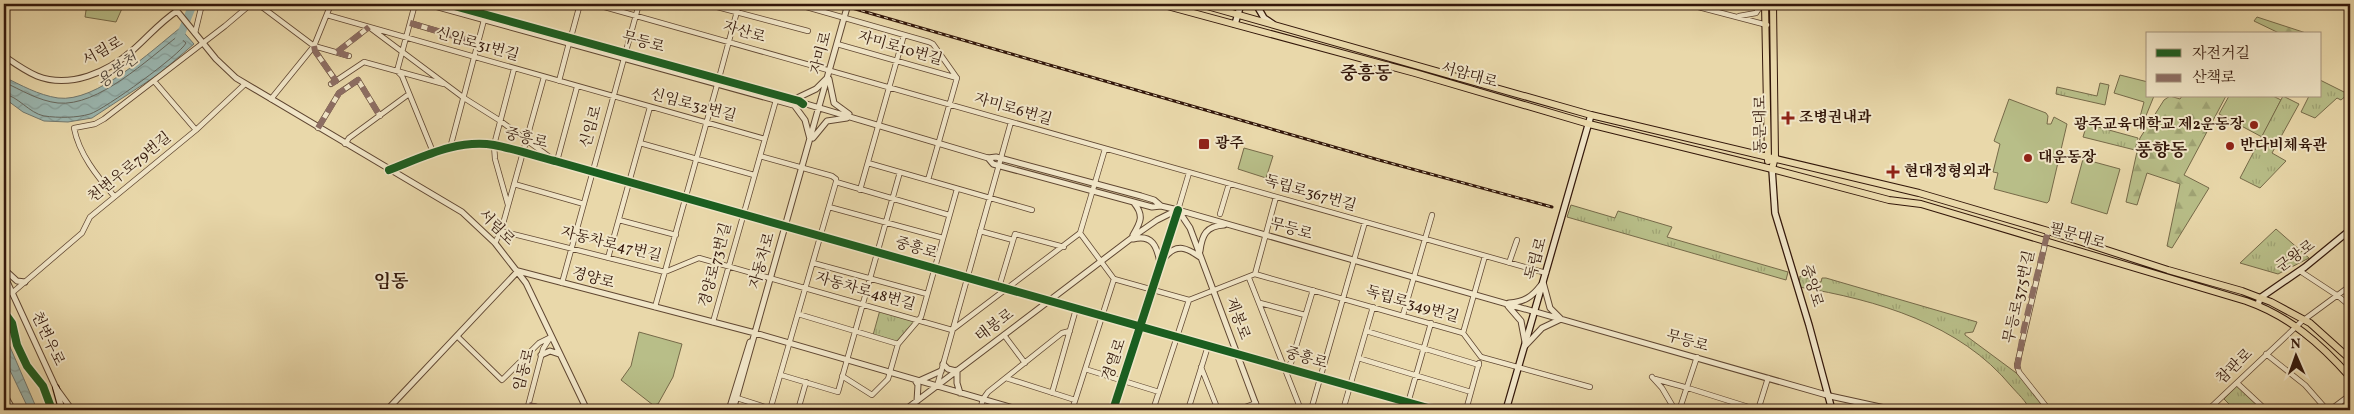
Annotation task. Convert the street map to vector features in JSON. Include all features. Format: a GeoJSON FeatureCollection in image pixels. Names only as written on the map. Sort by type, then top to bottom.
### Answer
{"type":"FeatureCollection","features":[{"type":"Feature","properties":{"kind":"main road","name":"서암대로"},"geometry":{"type":"LineString","coordinates":[[1160,4],[1407,71],[1589,124],[1772,168]]}},
{"type":"Feature","properties":{"kind":"main road","name":"서암대로"},"geometry":{"type":"LineString","coordinates":[[1202,4],[1591,115],[1767,158],[1775,157]]}},
{"type":"Feature","properties":{"kind":"main road"},"geometry":{"type":"LineString","coordinates":[[1202,4],[1215,4]]}},
{"type":"Feature","properties":{"kind":"main road"},"geometry":{"type":"LineString","coordinates":[[1235,24],[1241,4]]}},
{"type":"Feature","properties":{"kind":"main road"},"geometry":{"type":"LineString","coordinates":[[1256,4],[1264,18],[1273,24]]}},
{"type":"Feature","properties":{"kind":"main road","name":"동문대로"},"geometry":{"type":"LineString","coordinates":[[1764,4],[1767,158],[1772,168]]}},
{"type":"Feature","properties":{"kind":"main road","name":"동문대로"},"geometry":{"type":"LineString","coordinates":[[1772,168],[1775,157],[1773,4]]}},
{"type":"Feature","properties":{"kind":"main road","name":"독립로"},"geometry":{"type":"LineString","coordinates":[[1506,410],[1591,115]]}},
{"type":"Feature","properties":{"kind":"main road","name":"필문대로"},"geometry":{"type":"LineString","coordinates":[[1775,157],[1919,193],[2048,231],[2260,298],[2305,319],[2322,332],[2350,359]]}},
{"type":"Feature","properties":{"kind":"main road","name":"필문대로"},"geometry":{"type":"LineString","coordinates":[[1772,168],[1889,200],[1921,204],[2258,305],[2297,326],[2334,359],[2350,378]]}},
{"type":"Feature","properties":{"kind":"main road","name":"중앙로"},"geometry":{"type":"LineString","coordinates":[[1772,168],[1775,213],[1830,396],[1832,410]]}},
{"type":"Feature","properties":{"kind":"main road","name":"군왕로"},"geometry":{"type":"LineString","coordinates":[[2260,298],[2300,271],[2349,233]]}},
{"type":"Feature","properties":{"kind":"main road"},"geometry":{"type":"LineString","coordinates":[[2258,305],[2260,298]]}},
{"type":"Feature","properties":{"kind":"main road"},"geometry":{"type":"LineString","coordinates":[[56,388],[62,410]]}},
{"type":"Feature","properties":{"kind":"street","name":"서림로"},"geometry":{"type":"LineString","coordinates":[[173,4],[202,42],[228,71],[245,84],[462,212],[495,242],[518,271],[538,306],[587,410]]}},
{"type":"Feature","properties":{"kind":"street"},"geometry":{"type":"LineString","coordinates":[[195,33],[202,4]]}},
{"type":"Feature","properties":{"kind":"street"},"geometry":{"type":"LineString","coordinates":[[114,196],[89,164],[74,128],[100,122],[251,4]]}},
{"type":"Feature","properties":{"kind":"street"},"geometry":{"type":"LineString","coordinates":[[258,4],[314,46],[348,56]]}},
{"type":"Feature","properties":{"kind":"street"},"geometry":{"type":"LineString","coordinates":[[271,99],[314,46],[331,4]]}},
{"type":"Feature","properties":{"kind":"street"},"geometry":{"type":"LineString","coordinates":[[397,71],[415,4]]}},
{"type":"Feature","properties":{"kind":"street","name":"무등로"},"geometry":{"type":"LineString","coordinates":[[427,4],[719,78],[794,102],[856,118],[988,158],[1000,158],[1154,200],[1161,206]]}},
{"type":"Feature","properties":{"kind":"street","name":"무등로"},"geometry":{"type":"LineString","coordinates":[[447,4],[485,18]]}},
{"type":"Feature","properties":{"kind":"street"},"geometry":{"type":"LineString","coordinates":[[450,148],[488,4]]}},
{"type":"Feature","properties":{"kind":"street"},"geometry":{"type":"LineString","coordinates":[[559,82],[580,4]]}},
{"type":"Feature","properties":{"kind":"street","name":"자산로"},"geometry":{"type":"LineString","coordinates":[[594,4],[830,73]]}},
{"type":"Feature","properties":{"kind":"street","name":"신임로"},"geometry":{"type":"LineString","coordinates":[[562,283],[639,4]]}},
{"type":"Feature","properties":{"kind":"street"},"geometry":{"type":"LineString","coordinates":[[706,4],[808,31]]}},
{"type":"Feature","properties":{"kind":"street"},"geometry":{"type":"LineString","coordinates":[[719,78],[739,4]]}},
{"type":"Feature","properties":{"kind":"street"},"geometry":{"type":"LineString","coordinates":[[796,4],[933,44],[957,78],[928,180]]}},
{"type":"Feature","properties":{"kind":"street","name":"자미로"},"geometry":{"type":"LineString","coordinates":[[820,108],[848,4]]}},
{"type":"Feature","properties":{"kind":"street"},"geometry":{"type":"LineString","coordinates":[[1688,4],[1773,26]]}},
{"type":"Feature","properties":{"kind":"street"},"geometry":{"type":"LineString","coordinates":[[1735,17],[1754,14],[1764,4]]}},
{"type":"Feature","properties":{"kind":"street"},"geometry":{"type":"LineString","coordinates":[[2340,4],[2344,6],[2347,4]]}},
{"type":"Feature","properties":{"kind":"street","name":"서림로"},"geometry":{"type":"LineString","coordinates":[[4,56],[28,72],[42,78],[57,81],[79,78],[117,62],[133,50],[163,21],[178,12]]}},
{"type":"Feature","properties":{"kind":"street","name":"신임로31번길"},"geometry":{"type":"LineString","coordinates":[[327,15],[614,97]]}},
{"type":"Feature","properties":{"kind":"street"},"geometry":{"type":"LineString","coordinates":[[410,23],[478,42]]}},
{"type":"Feature","properties":{"kind":"street"},"geometry":{"type":"LineString","coordinates":[[337,52],[369,27]]}},
{"type":"Feature","properties":{"kind":"street","name":"신임로31번길"},"geometry":{"type":"LineString","coordinates":[[369,27],[447,86]]}},
{"type":"Feature","properties":{"kind":"street"},"geometry":{"type":"LineString","coordinates":[[860,190],[904,35]]}},
{"type":"Feature","properties":{"kind":"street","name":"자미로10번길"},"geometry":{"type":"LineString","coordinates":[[837,44],[957,78]]}},
{"type":"Feature","properties":{"kind":"street"},"geometry":{"type":"LineString","coordinates":[[314,46],[315,51],[336,81]]}},
{"type":"Feature","properties":{"kind":"street","name":"무등로"},"geometry":{"type":"LineString","coordinates":[[625,55],[718,85],[776,100],[794,102]]}},
{"type":"Feature","properties":{"kind":"street"},"geometry":{"type":"LineString","coordinates":[[331,84],[364,62],[447,86],[499,120],[526,142],[553,157],[556,161]]}},
{"type":"Feature","properties":{"kind":"street"},"geometry":{"type":"LineString","coordinates":[[494,145],[514,68]]}},
{"type":"Feature","properties":{"kind":"street"},"geometry":{"type":"LineString","coordinates":[[397,71],[402,76],[433,152]]}},
{"type":"Feature","properties":{"kind":"street"},"geometry":{"type":"LineString","coordinates":[[810,142],[805,120],[794,102],[816,89],[830,73]]}},
{"type":"Feature","properties":{"kind":"street"},"geometry":{"type":"LineString","coordinates":[[830,73],[831,94],[834,103],[856,118]]}},
{"type":"Feature","properties":{"kind":"street","name":"자미로6번길"},"geometry":{"type":"LineString","coordinates":[[830,73],[949,104],[1189,173]]}},
{"type":"Feature","properties":{"kind":"street"},"geometry":{"type":"LineString","coordinates":[[495,242],[501,231],[544,77]]}},
{"type":"Feature","properties":{"kind":"street"},"geometry":{"type":"LineString","coordinates":[[318,128],[339,94],[358,80],[380,116]]}},
{"type":"Feature","properties":{"kind":"street"},"geometry":{"type":"LineString","coordinates":[[154,81],[196,130]]}},
{"type":"Feature","properties":{"kind":"street","name":"천변우로79번길"},"geometry":{"type":"LineString","coordinates":[[12,293],[82,233],[90,217],[196,130],[245,84]]}},
{"type":"Feature","properties":{"kind":"street"},"geometry":{"type":"LineString","coordinates":[[655,307],[718,85]]}},
{"type":"Feature","properties":{"kind":"street","name":"중흥로"},"geometry":{"type":"LineString","coordinates":[[556,161],[577,87]]}},
{"type":"Feature","properties":{"kind":"street"},"geometry":{"type":"LineString","coordinates":[[345,144],[349,138],[409,94]]}},
{"type":"Feature","properties":{"kind":"street","name":"신임로32번길"},"geometry":{"type":"LineString","coordinates":[[614,97],[765,139]]}},
{"type":"Feature","properties":{"kind":"street","name":"경양로73번길"},"geometry":{"type":"LineString","coordinates":[[713,322],[776,100]]}},
{"type":"Feature","properties":{"kind":"street"},"geometry":{"type":"LineString","coordinates":[[608,258],[650,107]]}},
{"type":"Feature","properties":{"kind":"street","name":"자동차로"},"geometry":{"type":"LineString","coordinates":[[733,410],[820,108]]}},
{"type":"Feature","properties":{"kind":"street"},"geometry":{"type":"LineString","coordinates":[[810,142],[827,121],[856,118]]}},
{"type":"Feature","properties":{"kind":"street"},"geometry":{"type":"LineString","coordinates":[[937,386],[1011,122]]}},
{"type":"Feature","properties":{"kind":"street"},"geometry":{"type":"LineString","coordinates":[[640,143],[754,175]]}},
{"type":"Feature","properties":{"kind":"street","name":"중흥로"},"geometry":{"type":"LineString","coordinates":[[389,170],[433,152],[469,145],[494,145],[592,171],[1435,410]]}},
{"type":"Feature","properties":{"kind":"street","name":"중흥로"},"geometry":{"type":"LineString","coordinates":[[494,145],[495,159],[508,206]]}},
{"type":"Feature","properties":{"kind":"street"},"geometry":{"type":"LineString","coordinates":[[952,330],[1080,234],[1105,148]]}},
{"type":"Feature","properties":{"kind":"street"},"geometry":{"type":"LineString","coordinates":[[737,398],[770,410],[836,182],[836,179],[832,176],[760,156]]}},
{"type":"Feature","properties":{"kind":"street","name":"무등로"},"geometry":{"type":"LineString","coordinates":[[988,158],[993,164],[1093,192],[1152,207],[1161,206],[1178,210],[1830,396],[1894,410]]}},
{"type":"Feature","properties":{"kind":"street"},"geometry":{"type":"LineString","coordinates":[[868,163],[1032,210]]}},
{"type":"Feature","properties":{"kind":"street"},"geometry":{"type":"LineString","coordinates":[[780,375],[838,392],[900,172]]}},
{"type":"Feature","properties":{"kind":"street"},"geometry":{"type":"LineString","coordinates":[[1178,210],[1189,173]]}},
{"type":"Feature","properties":{"kind":"street","name":"독립로367번길"},"geometry":{"type":"LineString","coordinates":[[1189,173],[1546,274]]}},
{"type":"Feature","properties":{"kind":"street"},"geometry":{"type":"LineString","coordinates":[[836,182],[949,215]]}},
{"type":"Feature","properties":{"kind":"street"},"geometry":{"type":"LineString","coordinates":[[514,184],[584,204]]}},
{"type":"Feature","properties":{"kind":"street"},"geometry":{"type":"LineString","coordinates":[[1220,214],[1229,184]]}},
{"type":"Feature","properties":{"kind":"street"},"geometry":{"type":"LineString","coordinates":[[842,376],[872,395],[888,379],[898,344],[918,320],[957,189]]}},
{"type":"Feature","properties":{"kind":"street"},"geometry":{"type":"LineString","coordinates":[[1214,292],[1255,274],[1276,197]]}},
{"type":"Feature","properties":{"kind":"street"},"geometry":{"type":"LineString","coordinates":[[1130,240],[1142,219],[1141,213],[1134,202]]}},
{"type":"Feature","properties":{"kind":"street"},"geometry":{"type":"LineString","coordinates":[[828,207],[943,238]]}},
{"type":"Feature","properties":{"kind":"street","name":"태봉로"},"geometry":{"type":"LineString","coordinates":[[905,410],[1156,220],[1178,210]]}},
{"type":"Feature","properties":{"kind":"street","name":"제봉로"},"geometry":{"type":"LineString","coordinates":[[1178,210],[1190,228],[1258,410]]}},
{"type":"Feature","properties":{"kind":"street","name":"경열로"},"geometry":{"type":"LineString","coordinates":[[1113,410],[1178,210]]}},
{"type":"Feature","properties":{"kind":"street"},"geometry":{"type":"LineString","coordinates":[[1403,315],[1432,215]]}},
{"type":"Feature","properties":{"kind":"street"},"geometry":{"type":"LineString","coordinates":[[619,220],[676,235]]}},
{"type":"Feature","properties":{"kind":"street"},"geometry":{"type":"LineString","coordinates":[[1311,410],[1365,222]]}},
{"type":"Feature","properties":{"kind":"street"},"geometry":{"type":"LineString","coordinates":[[1130,240],[1145,237],[1151,240],[1162,262],[1174,249],[1179,248],[1190,250],[1200,256],[1202,238],[1207,230],[1215,226],[1229,225]]}},
{"type":"Feature","properties":{"kind":"street","name":"자동차로47번길"},"geometry":{"type":"LineString","coordinates":[[501,231],[665,272],[699,258],[770,278]]}},
{"type":"Feature","properties":{"kind":"street"},"geometry":{"type":"LineString","coordinates":[[980,231],[1064,247]]}},
{"type":"Feature","properties":{"kind":"street","name":"무등로375번길"},"geometry":{"type":"LineString","coordinates":[[2048,231],[2024,328],[2017,369],[2048,410]]}},
{"type":"Feature","properties":{"kind":"street"},"geometry":{"type":"LineString","coordinates":[[1080,234],[1114,279],[1189,300],[1153,410]]}},
{"type":"Feature","properties":{"kind":"street"},"geometry":{"type":"LineString","coordinates":[[999,287],[1014,237]]}},
{"type":"Feature","properties":{"kind":"street"},"geometry":{"type":"LineString","coordinates":[[1509,263],[1517,240]]}},
{"type":"Feature","properties":{"kind":"street"},"geometry":{"type":"LineString","coordinates":[[1463,333],[1485,256]]}},
{"type":"Feature","properties":{"kind":"street"},"geometry":{"type":"LineString","coordinates":[[813,263],[927,294]]}},
{"type":"Feature","properties":{"kind":"street"},"geometry":{"type":"LineString","coordinates":[[4,269],[17,281],[25,282]]}},
{"type":"Feature","properties":{"kind":"street"},"geometry":{"type":"LineString","coordinates":[[387,410],[458,337],[518,271]]}},
{"type":"Feature","properties":{"kind":"street","name":"경양로"},"geometry":{"type":"LineString","coordinates":[[518,271],[755,333],[1020,410]]}},
{"type":"Feature","properties":{"kind":"street"},"geometry":{"type":"LineString","coordinates":[[2300,271],[2350,306]]}},
{"type":"Feature","properties":{"kind":"street","name":"독립로349번길"},"geometry":{"type":"LineString","coordinates":[[1255,274],[1463,333],[1481,357]]}},
{"type":"Feature","properties":{"kind":"street","name":"천변우로"},"geometry":{"type":"LineString","coordinates":[[4,275],[56,388],[72,410]]}},
{"type":"Feature","properties":{"kind":"street","name":"자동차로48번길"},"geometry":{"type":"LineString","coordinates":[[770,278],[863,303],[952,330]]}},
{"type":"Feature","properties":{"kind":"street","name":"중흥로"},"geometry":{"type":"LineString","coordinates":[[1249,278],[1301,410]]}},
{"type":"Feature","properties":{"kind":"street"},"geometry":{"type":"LineString","coordinates":[[1072,410],[1114,279]]}},
{"type":"Feature","properties":{"kind":"street"},"geometry":{"type":"LineString","coordinates":[[1525,347],[1521,322],[1506,304],[1525,300],[1543,282]]}},
{"type":"Feature","properties":{"kind":"street"},"geometry":{"type":"LineString","coordinates":[[1525,347],[1542,328],[1561,319],[1550,308],[1544,292],[1543,282]]}},
{"type":"Feature","properties":{"kind":"street","name":"참판로"},"geometry":{"type":"LineString","coordinates":[[2208,410],[2305,319],[2350,286]]}},
{"type":"Feature","properties":{"kind":"street","name":"중흥로"},"geometry":{"type":"LineString","coordinates":[[1285,368],[1291,363],[1313,290]]}},
{"type":"Feature","properties":{"kind":"street","name":"제봉로"},"geometry":{"type":"LineString","coordinates":[[1189,300],[1214,292]]}},
{"type":"Feature","properties":{"kind":"street"},"geometry":{"type":"LineString","coordinates":[[1260,303],[1305,315]]}},
{"type":"Feature","properties":{"kind":"street"},"geometry":{"type":"LineString","coordinates":[[1343,410],[1373,307]]}},
{"type":"Feature","properties":{"kind":"street"},"geometry":{"type":"LineString","coordinates":[[1052,393],[1076,309]]}},
{"type":"Feature","properties":{"kind":"street"},"geometry":{"type":"LineString","coordinates":[[798,314],[898,344]]}},
{"type":"Feature","properties":{"kind":"street"},"geometry":{"type":"LineString","coordinates":[[1406,410],[1431,323]]}},
{"type":"Feature","properties":{"kind":"street"},"geometry":{"type":"LineString","coordinates":[[980,410],[988,392],[1062,333],[1070,331]]}},
{"type":"Feature","properties":{"kind":"street"},"geometry":{"type":"LineString","coordinates":[[1366,331],[1479,365]]}},
{"type":"Feature","properties":{"kind":"street","name":"자동차로"},"geometry":{"type":"LineString","coordinates":[[729,410],[746,351],[755,333]]}},
{"type":"Feature","properties":{"kind":"street"},"geometry":{"type":"LineString","coordinates":[[1004,335],[1025,363]]}},
{"type":"Feature","properties":{"kind":"street"},"geometry":{"type":"LineString","coordinates":[[458,337],[502,380],[539,344],[551,337]]}},
{"type":"Feature","properties":{"kind":"street","name":"임동로"},"geometry":{"type":"LineString","coordinates":[[528,408],[541,355],[544,346],[551,337]]}},
{"type":"Feature","properties":{"kind":"street"},"geometry":{"type":"LineString","coordinates":[[1188,410],[1208,346]]}},
{"type":"Feature","properties":{"kind":"street"},"geometry":{"type":"LineString","coordinates":[[541,355],[550,351],[560,356]]}},
{"type":"Feature","properties":{"kind":"street"},"geometry":{"type":"LineString","coordinates":[[2266,354],[2305,385],[2328,410],[2350,396]]}},
{"type":"Feature","properties":{"kind":"street"},"geometry":{"type":"LineString","coordinates":[[1466,410],[1481,357],[1590,388]]}},
{"type":"Feature","properties":{"kind":"street"},"geometry":{"type":"LineString","coordinates":[[1697,357],[1688,388],[1678,410],[1653,378],[1688,388],[1758,410],[1768,378]]}},
{"type":"Feature","properties":{"kind":"street"},"geometry":{"type":"LineString","coordinates":[[1358,358],[1471,392]]}},
{"type":"Feature","properties":{"kind":"street"},"geometry":{"type":"LineString","coordinates":[[943,364],[948,369],[957,370],[957,383],[960,393]]}},
{"type":"Feature","properties":{"kind":"street"},"geometry":{"type":"LineString","coordinates":[[1201,367],[1218,410]]}},
{"type":"Feature","properties":{"kind":"street"},"geometry":{"type":"LineString","coordinates":[[1085,369],[1159,392]]}},
{"type":"Feature","properties":{"kind":"street"},"geometry":{"type":"LineString","coordinates":[[917,401],[917,380],[941,371]]}},
{"type":"Feature","properties":{"kind":"street"},"geometry":{"type":"LineString","coordinates":[[1006,378],[1075,400]]}},
{"type":"Feature","properties":{"kind":"street"},"geometry":{"type":"LineString","coordinates":[[798,410],[806,382]]}},
{"type":"Feature","properties":{"kind":"street"},"geometry":{"type":"LineString","coordinates":[[2237,383],[2263,409]]}},
{"type":"Feature","properties":{"kind":"street"},"geometry":{"type":"LineString","coordinates":[[4,394],[14,410]]}},
{"type":"Feature","properties":{"kind":"street"},"geometry":{"type":"LineString","coordinates":[[1237,410],[1256,403]]}},
{"type":"Feature","properties":{"kind":"street"},"geometry":{"type":"LineString","coordinates":[[528,408],[549,410]]}},
{"type":"Feature","properties":{"kind":"green space"},"geometry":{"type":"Polygon","coordinates":[[[87,4],[124,4],[116,22],[85,17],[87,4]]]}},
{"type":"Feature","properties":{"kind":"green space"},"geometry":{"type":"Polygon","coordinates":[[[2257,17],[2303,32],[2277,32],[2254,21],[2257,17]]]}},
{"type":"Feature","properties":{"kind":"green space"},"geometry":{"type":"Polygon","coordinates":[[[2120,75],[2146,82],[2146,98],[2153,98],[2141,128],[2137,128],[2144,102],[2114,93],[2120,75]]]}},
{"type":"Feature","properties":{"kind":"green space"},"geometry":{"type":"Polygon","coordinates":[[[2322,81],[2348,94],[2341,100],[2337,98],[2315,118],[2301,112],[2308,98],[2322,98],[2322,81]]]}},
{"type":"Feature","properties":{"kind":"green space"},"geometry":{"type":"Polygon","coordinates":[[[2100,83],[2109,85],[2105,105],[2056,94],[2057,87],[2097,96],[2100,83]]]}},
{"type":"Feature","properties":{"kind":"green space"},"geometry":{"type":"Polygon","coordinates":[[[2167,98],[2225,98],[2184,175],[2209,188],[2172,248],[2167,246],[2180,184],[2147,173],[2137,205],[2126,202],[2140,138],[2167,98]]]}},
{"type":"Feature","properties":{"kind":"green space","name":"광주교육대학교 제2운동장"},"geometry":{"type":"Polygon","coordinates":[[[2228,98],[2277,98],[2281,100],[2262,137],[2219,114],[2228,98]]]}},
{"type":"Feature","properties":{"kind":"green space"},"geometry":{"type":"Polygon","coordinates":[[[2282,98],[2287,98],[2299,104],[2272,153],[2286,161],[2260,188],[2240,178],[2282,98]]]}},
{"type":"Feature","properties":{"kind":"green space","name":"대운동장"},"geometry":{"type":"Polygon","coordinates":[[[2009,99],[2046,113],[2048,116],[2047,124],[2051,124],[2054,117],[2067,124],[2047,203],[1994,189],[1998,173],[1993,172],[2000,144],[1994,141],[2009,99]]]}},
{"type":"Feature","properties":{"kind":"green space"},"geometry":{"type":"Polygon","coordinates":[[[2087,124],[2138,138],[2135,150],[2083,137],[2087,124]]]}},
{"type":"Feature","properties":{"kind":"green space"},"geometry":{"type":"Polygon","coordinates":[[[1244,148],[1273,156],[1266,178],[1238,169],[1244,148]]]}},
{"type":"Feature","properties":{"kind":"green space"},"geometry":{"type":"Polygon","coordinates":[[[2083,159],[2120,169],[2107,214],[2071,203],[2083,159]]]}},
{"type":"Feature","properties":{"kind":"green space"},"geometry":{"type":"Polygon","coordinates":[[[1571,205],[1615,218],[1618,211],[1672,227],[1667,237],[1788,272],[1786,280],[1567,217],[1571,205]]]}},
{"type":"Feature","properties":{"kind":"green space"},"geometry":{"type":"Polygon","coordinates":[[[2276,229],[2309,258],[2278,274],[2240,263],[2276,229]]]}},
{"type":"Feature","properties":{"kind":"green space"},"geometry":{"type":"Polygon","coordinates":[[[1800,276],[1821,282],[1822,278],[1826,278],[1977,322],[1973,332],[1965,333],[1965,335],[2019,375],[2047,410],[2030,410],[2022,398],[1990,364],[1967,346],[1942,331],[1915,318],[1858,299],[1799,287],[1800,276]]]}},
{"type":"Feature","properties":{"kind":"green space"},"geometry":{"type":"Polygon","coordinates":[[[880,310],[913,321],[913,324],[896,342],[873,335],[880,310]]]}},
{"type":"Feature","properties":{"kind":"green space"},"geometry":{"type":"Polygon","coordinates":[[[639,332],[682,344],[673,377],[658,404],[653,405],[621,380],[631,366],[639,332]]]}},
{"type":"Feature","properties":{"kind":"green space"},"geometry":{"type":"Polygon","coordinates":[[[2237,385],[2260,407],[2257,410],[2235,410],[2224,399],[2237,385]]]}},
{"type":"Feature","properties":{"kind":"water"},"geometry":{"type":"Polygon","coordinates":[[[180,28],[194,44],[159,74],[92,118],[68,122],[44,121],[23,112],[4,98],[4,77],[51,97],[73,97],[89,92],[122,74],[180,28]]]}},
{"type":"Feature","properties":{"kind":"water"},"geometry":{"type":"Polygon","coordinates":[[[4,333],[37,410],[29,410],[4,358],[4,333]]]}},
{"type":"Feature","properties":{"kind":"waterway","name":"용봉천"},"geometry":{"type":"LineString","coordinates":[[179,39],[193,4]]}},
{"type":"Feature","properties":{"kind":"railway"},"geometry":{"type":"LineString","coordinates":[[838,4],[1379,160],[1552,207]]}},
{"type":"Feature","properties":{"kind":"marked path"},"geometry":{"type":"LineString","coordinates":[[410,23],[478,43]]}},
{"type":"Feature","properties":{"kind":"marked path"},"geometry":{"type":"LineString","coordinates":[[337,52],[369,27]]}},
{"type":"Feature","properties":{"kind":"marked path"},"geometry":{"type":"LineString","coordinates":[[314,46],[315,51],[336,81],[331,84]]}},
{"type":"Feature","properties":{"kind":"marked path"},"geometry":{"type":"LineString","coordinates":[[337,52],[349,56]]}},
{"type":"Feature","properties":{"kind":"marked path"},"geometry":{"type":"LineString","coordinates":[[318,128],[339,93],[358,80],[380,116]]}},
{"type":"Feature","properties":{"kind":"marked path"},"geometry":{"type":"LineString","coordinates":[[2017,369],[2024,328],[2048,231]]}},
{"type":"Feature","properties":{"kind":"marked path"},"geometry":{"type":"LineString","coordinates":[[529,405],[549,410]]}},
{"type":"Feature","properties":{"kind":"cycle path"},"geometry":{"type":"LineString","coordinates":[[447,4],[799,101],[803,104]]}},
{"type":"Feature","properties":{"kind":"cycle path"},"geometry":{"type":"LineString","coordinates":[[389,170],[440,150],[467,145],[494,145],[1435,410]]}},
{"type":"Feature","properties":{"kind":"cycle path"},"geometry":{"type":"LineString","coordinates":[[1113,410],[1178,210]]}},
{"type":"Feature","properties":{"kind":"cycle path"},"geometry":{"type":"LineString","coordinates":[[4,312],[12,323],[17,345],[27,366],[43,386],[52,410]]}},
{"type":"Feature","properties":{"kind":"place","name":"조병권내과"},"geometry":{"type":"Point","coordinates":[1788,118]}},
{"type":"Feature","properties":{"kind":"place","name":"광주교육대학교 제2운동장"},"geometry":{"type":"Point","coordinates":[2254,125]}},
{"type":"Feature","properties":{"kind":"place","name":"광주"},"geometry":{"type":"Point","coordinates":[1204,144]}},
{"type":"Feature","properties":{"kind":"place","name":"반다비체육관"},"geometry":{"type":"Point","coordinates":[2230,146]}},
{"type":"Feature","properties":{"kind":"place","name":"대운동장"},"geometry":{"type":"Point","coordinates":[2028,158]}},
{"type":"Feature","properties":{"kind":"place","name":"현대정형외과"},"geometry":{"type":"Point","coordinates":[1893,172]}},
{"type":"Feature","properties":{"kind":"district","name":"중흥동"},"geometry":{"type":"Point","coordinates":[1366,74]}},
{"type":"Feature","properties":{"kind":"district","name":"풍향동"},"geometry":{"type":"Point","coordinates":[2161,151]}},
{"type":"Feature","properties":{"kind":"district","name":"임동"},"geometry":{"type":"Point","coordinates":[391,282]}}]}
